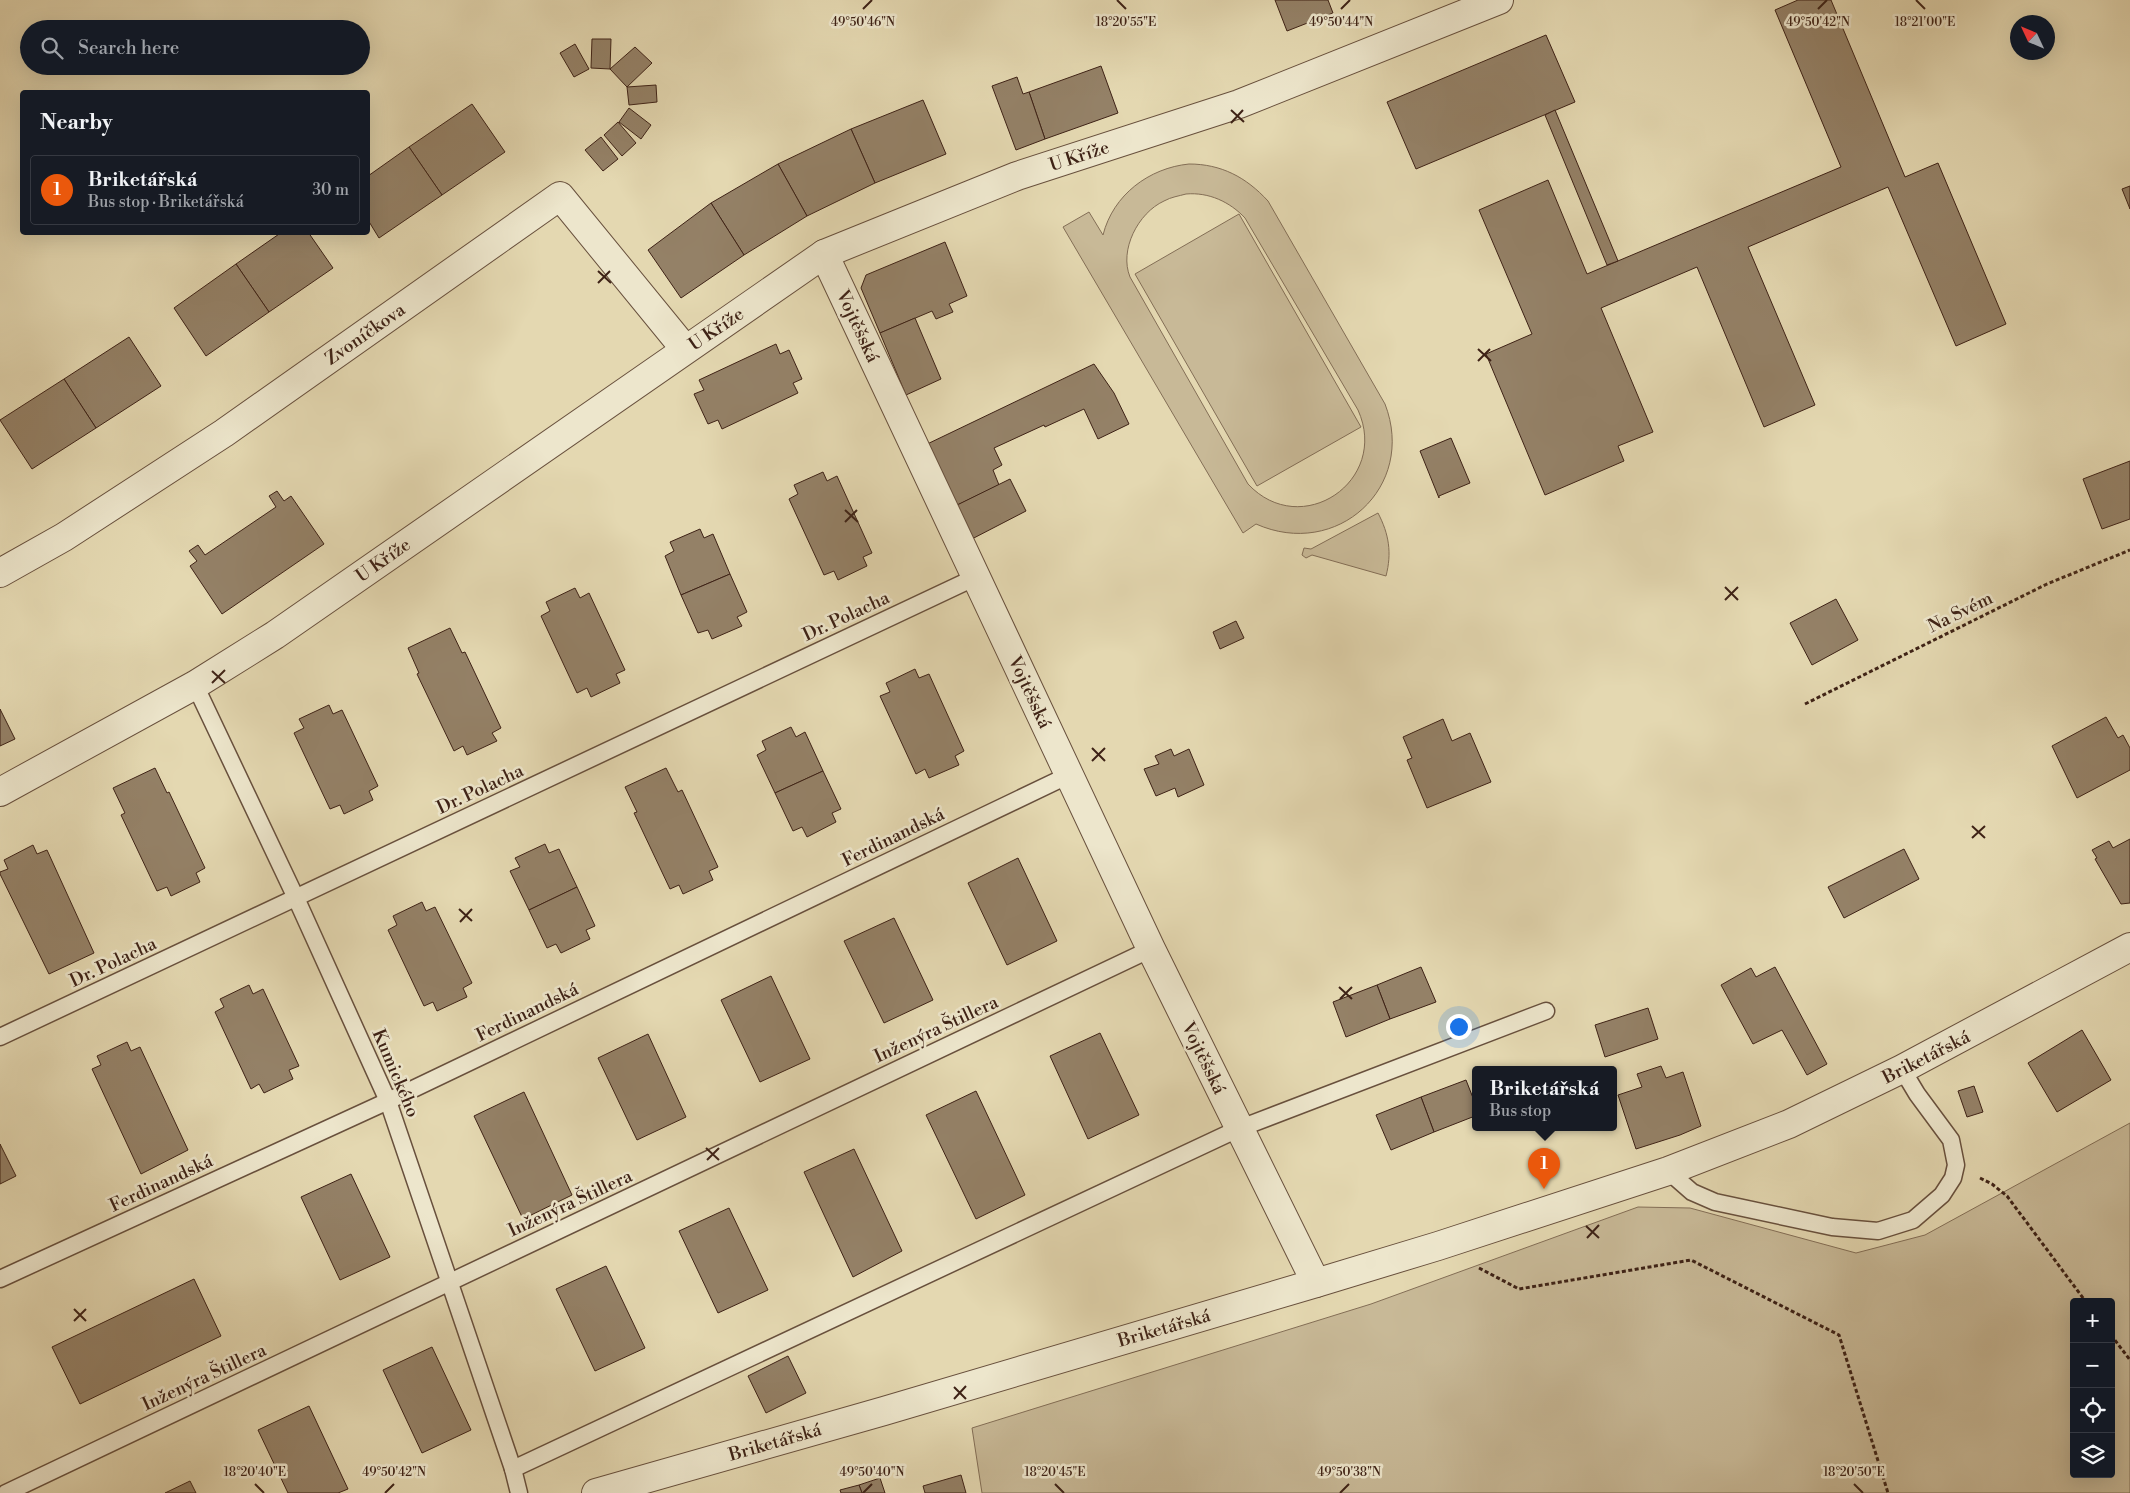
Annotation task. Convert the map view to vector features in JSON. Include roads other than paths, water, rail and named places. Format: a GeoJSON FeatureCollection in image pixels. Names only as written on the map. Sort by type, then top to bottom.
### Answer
{"type":"FeatureCollection","features":[{"type":"Feature","properties":{"kind":"street","name":"U Kříže"},"geometry":{"type":"LineString","coordinates":[[0,792],[195,686],[275,635],[824,254],[1017,176],[1239,104],[1499,0]]}},
{"type":"Feature","properties":{"kind":"street","name":"Zvoníčkova"},"geometry":{"type":"LineString","coordinates":[[0,573],[64,537],[224,433],[560,196],[685,349]]}},
{"type":"Feature","properties":{"kind":"street","name":"Vojtěšská"},"geometry":{"type":"LineString","coordinates":[[824,254],[1151,949],[1238,1129],[1316,1283]]}},
{"type":"Feature","properties":{"kind":"street","name":"Briketářská"},"geometry":{"type":"LineString","coordinates":[[596,1493],[1316,1283],[1438,1246],[1668,1171],[1789,1124],[1902,1070],[2130,947]]}},
{"type":"Feature","properties":{"kind":"lane","name":"Dr. Polacha"},"geometry":{"type":"LineString","coordinates":[[0,1037],[976,576]]}},
{"type":"Feature","properties":{"kind":"lane","name":"Kumického"},"geometry":{"type":"LineString","coordinates":[[195,686],[296,898],[388,1100],[513,1469],[519,1493]]}},
{"type":"Feature","properties":{"kind":"lane","name":"Ferdinandská"},"geometry":{"type":"LineString","coordinates":[[0,1279],[388,1100],[1069,775]]}},
{"type":"Feature","properties":{"kind":"lane","name":"Inženýra Štillera"},"geometry":{"type":"LineString","coordinates":[[6,1493],[1151,949]]}},
{"type":"Feature","properties":{"kind":"lane"},"geometry":{"type":"LineString","coordinates":[[513,1469],[1238,1129],[1546,1011]]}},
{"type":"Feature","properties":{"kind":"lane"},"geometry":{"type":"LineString","coordinates":[[1668,1171],[1692,1192],[1715,1202],[1832,1227],[1878,1231],[1913,1220],[1942,1195],[1953,1178],[1956,1165],[1951,1140],[1902,1070]]}},
{"type":"Feature","properties":{"kind":"place","name":"Briketářská"},"geometry":{"type":"Point","coordinates":[1544,1189]}}]}
